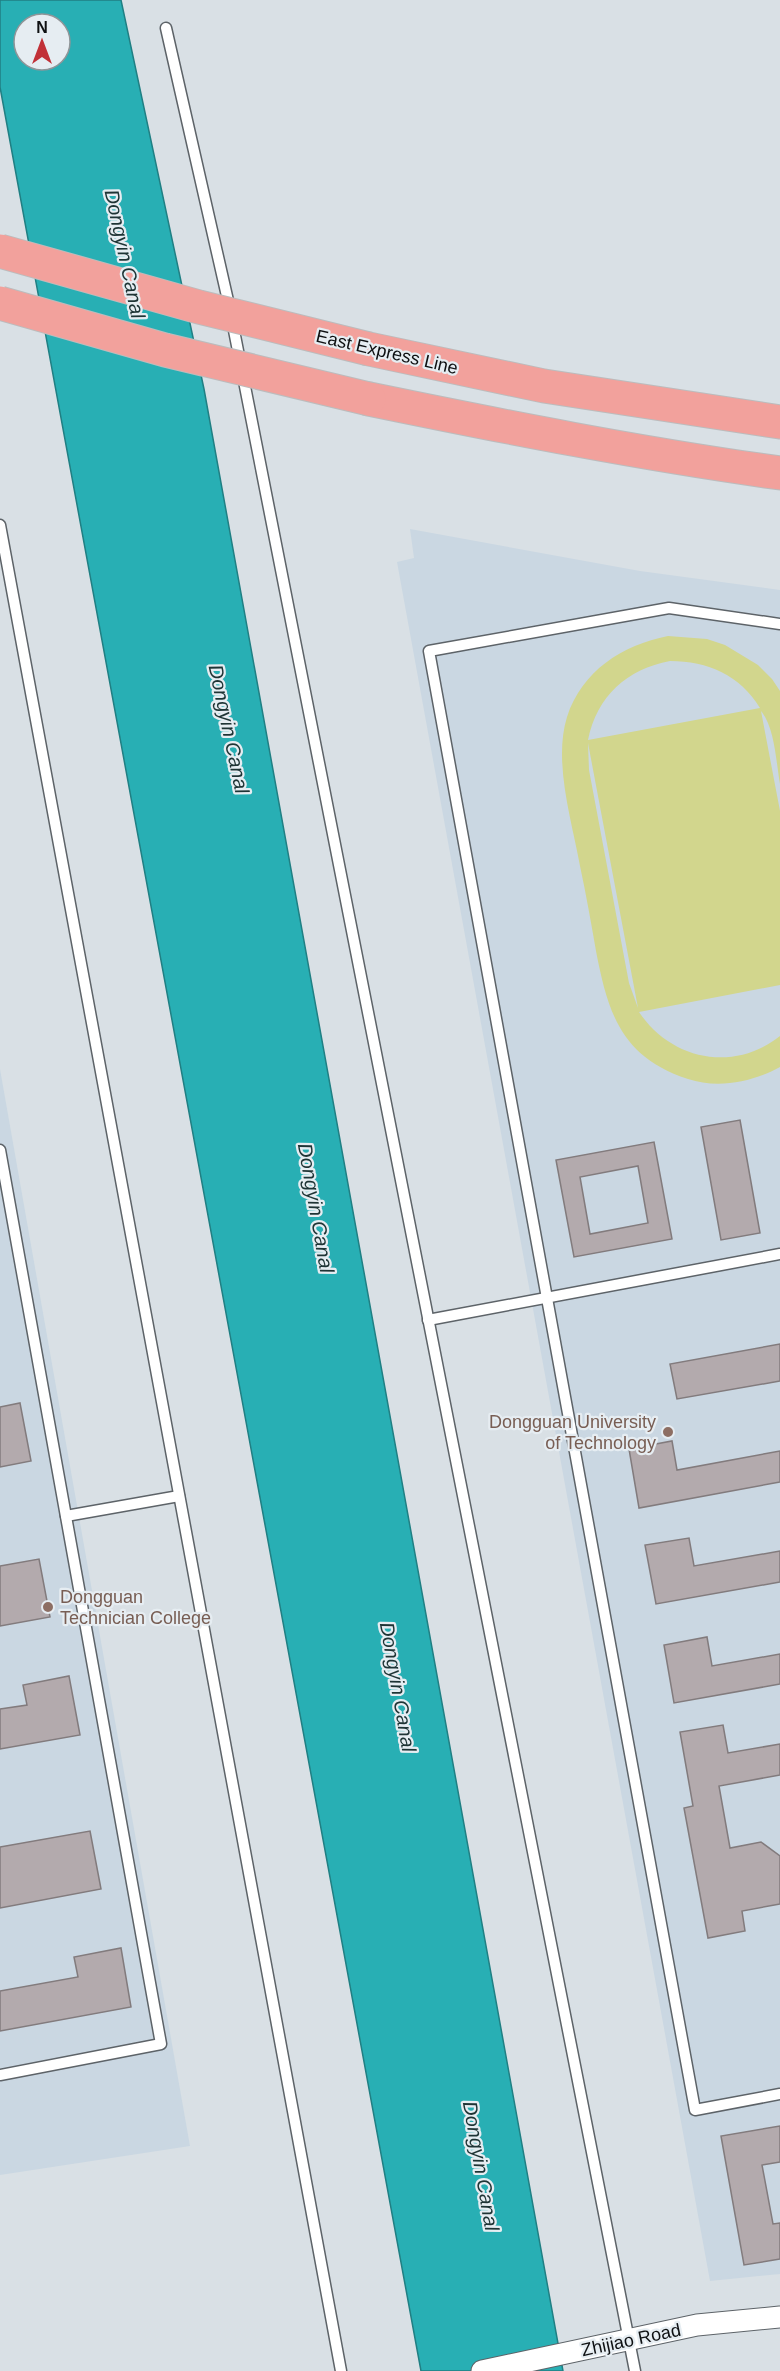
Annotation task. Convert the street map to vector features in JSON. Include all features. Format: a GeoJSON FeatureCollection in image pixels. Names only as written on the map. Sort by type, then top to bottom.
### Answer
{"type":"FeatureCollection","features":[{"type":"Feature","properties":{"kind":"highway","name":"East Express Line"},"geometry":{"type":"LineString","coordinates":[[0,251],[199,307],[369,349],[544,386],[780,422]]}},
{"type":"Feature","properties":{"kind":"highway"},"geometry":{"type":"LineString","coordinates":[[0,303],[165,350],[369,399],[502,427],[688,460],[780,473]]}},
{"type":"Feature","properties":{"kind":"street","name":"Zhijiao Road"},"geometry":{"type":"LineString","coordinates":[[482,2371],[698,2325],[780,2317]]}},
{"type":"Feature","properties":{"kind":"lane"},"geometry":{"type":"LineString","coordinates":[[166,28],[230,305],[635,2371]]}},
{"type":"Feature","properties":{"kind":"lane"},"geometry":{"type":"LineString","coordinates":[[0,525],[341,2371]]}},
{"type":"Feature","properties":{"kind":"lane"},"geometry":{"type":"LineString","coordinates":[[780,624],[669,608],[429,651],[695,2110],[780,2094]]}},
{"type":"Feature","properties":{"kind":"lane"},"geometry":{"type":"LineString","coordinates":[[0,1150],[161,2044],[0,2074]]}},
{"type":"Feature","properties":{"kind":"lane"},"geometry":{"type":"LineString","coordinates":[[428,1320],[780,1254]]}},
{"type":"Feature","properties":{"kind":"lane"},"geometry":{"type":"LineString","coordinates":[[66,1516],[179,1496]]}},
{"type":"Feature","properties":{"kind":"shaded area","name":"Dongguan University of Technology"},"geometry":{"type":"Polygon","coordinates":[[[410,529],[640,571],[780,590],[780,2274],[710,2281],[397,562],[414,558],[410,529]]]}},
{"type":"Feature","properties":{"kind":"shaded area","name":"Dongguan Technician College"},"geometry":{"type":"Polygon","coordinates":[[[0,1069],[190,2146],[0,2175],[0,1069]]]}},
{"type":"Feature","properties":{"kind":"green space"},"geometry":{"type":"Polygon","coordinates":[[[668,636],[707,639],[725,645],[758,665],[780,691],[780,784],[772,736],[761,711],[780,811],[780,985],[639,1012],[652,1028],[668,1041],[704,1056],[743,1055],[762,1048],[780,1036],[780,1067],[747,1080],[723,1084],[699,1082],[665,1070],[647,1058],[621,1030],[606,994],[601,973],[565,792],[563,734],[574,701],[593,674],[620,653],[651,640],[668,636]],[[670,661],[640,671],[616,687],[599,710],[588,740],[760,708],[743,687],[722,672],[697,664],[670,661]],[[588,743],[589,770],[629,983],[638,1008],[588,743]]]}},
{"type":"Feature","properties":{"kind":"water","name":"Dongyin Canal"},"geometry":{"type":"Polygon","coordinates":[[[0,0],[121,0],[204,389],[563,2371],[421,2371],[0,87],[0,0]]]}},
{"type":"Feature","properties":{"kind":"building"},"geometry":{"type":"Polygon","coordinates":[[[740,1120],[760,1233],[721,1240],[701,1127],[740,1120]]]}},
{"type":"Feature","properties":{"kind":"building"},"geometry":{"type":"Polygon","coordinates":[[[654,1142],[672,1239],[574,1257],[556,1160],[654,1142]],[[638,1166],[580,1177],[590,1234],[648,1223],[638,1166]]]}},
{"type":"Feature","properties":{"kind":"building"},"geometry":{"type":"Polygon","coordinates":[[[780,1344],[780,1381],[677,1399],[670,1364],[780,1344]]]}},
{"type":"Feature","properties":{"kind":"building"},"geometry":{"type":"Polygon","coordinates":[[[20,1403],[31,1461],[0,1467],[0,1407],[20,1403]]]}},
{"type":"Feature","properties":{"kind":"building"},"geometry":{"type":"Polygon","coordinates":[[[672,1441],[677,1470],[780,1451],[780,1482],[639,1508],[629,1449],[672,1441]]]}},
{"type":"Feature","properties":{"kind":"building"},"geometry":{"type":"Polygon","coordinates":[[[689,1538],[694,1566],[780,1551],[780,1582],[656,1604],[645,1545],[689,1538]]]}},
{"type":"Feature","properties":{"kind":"building"},"geometry":{"type":"Polygon","coordinates":[[[39,1559],[50,1617],[0,1626],[0,1566],[39,1559]]]}},
{"type":"Feature","properties":{"kind":"building"},"geometry":{"type":"Polygon","coordinates":[[[707,1637],[712,1666],[780,1654],[780,1684],[674,1703],[664,1645],[707,1637]]]}},
{"type":"Feature","properties":{"kind":"building"},"geometry":{"type":"Polygon","coordinates":[[[69,1676],[80,1735],[0,1749],[0,1709],[27,1705],[23,1685],[69,1676]]]}},
{"type":"Feature","properties":{"kind":"building"},"geometry":{"type":"Polygon","coordinates":[[[723,1725],[728,1753],[780,1744],[780,1775],[719,1786],[730,1848],[761,1842],[780,1856],[780,1904],[742,1911],[745,1931],[708,1938],[684,1808],[693,1806],[680,1732],[723,1725]]]}},
{"type":"Feature","properties":{"kind":"building"},"geometry":{"type":"Polygon","coordinates":[[[90,1831],[101,1889],[0,1908],[0,1847],[90,1831]]]}},
{"type":"Feature","properties":{"kind":"building"},"geometry":{"type":"Polygon","coordinates":[[[121,1948],[131,2007],[0,2031],[0,1991],[78,1977],[74,1957],[121,1948]]]}},
{"type":"Feature","properties":{"kind":"building"},"geometry":{"type":"Polygon","coordinates":[[[780,2126],[780,2162],[762,2165],[773,2224],[780,2223],[780,2259],[744,2265],[721,2136],[780,2126]]]}},
{"type":"Feature","properties":{"kind":"place","name":"Dongguan University of Technology"},"geometry":{"type":"Point","coordinates":[668,1432]}},
{"type":"Feature","properties":{"kind":"place","name":"Dongguan Technician College"},"geometry":{"type":"Point","coordinates":[48,1607]}}]}
